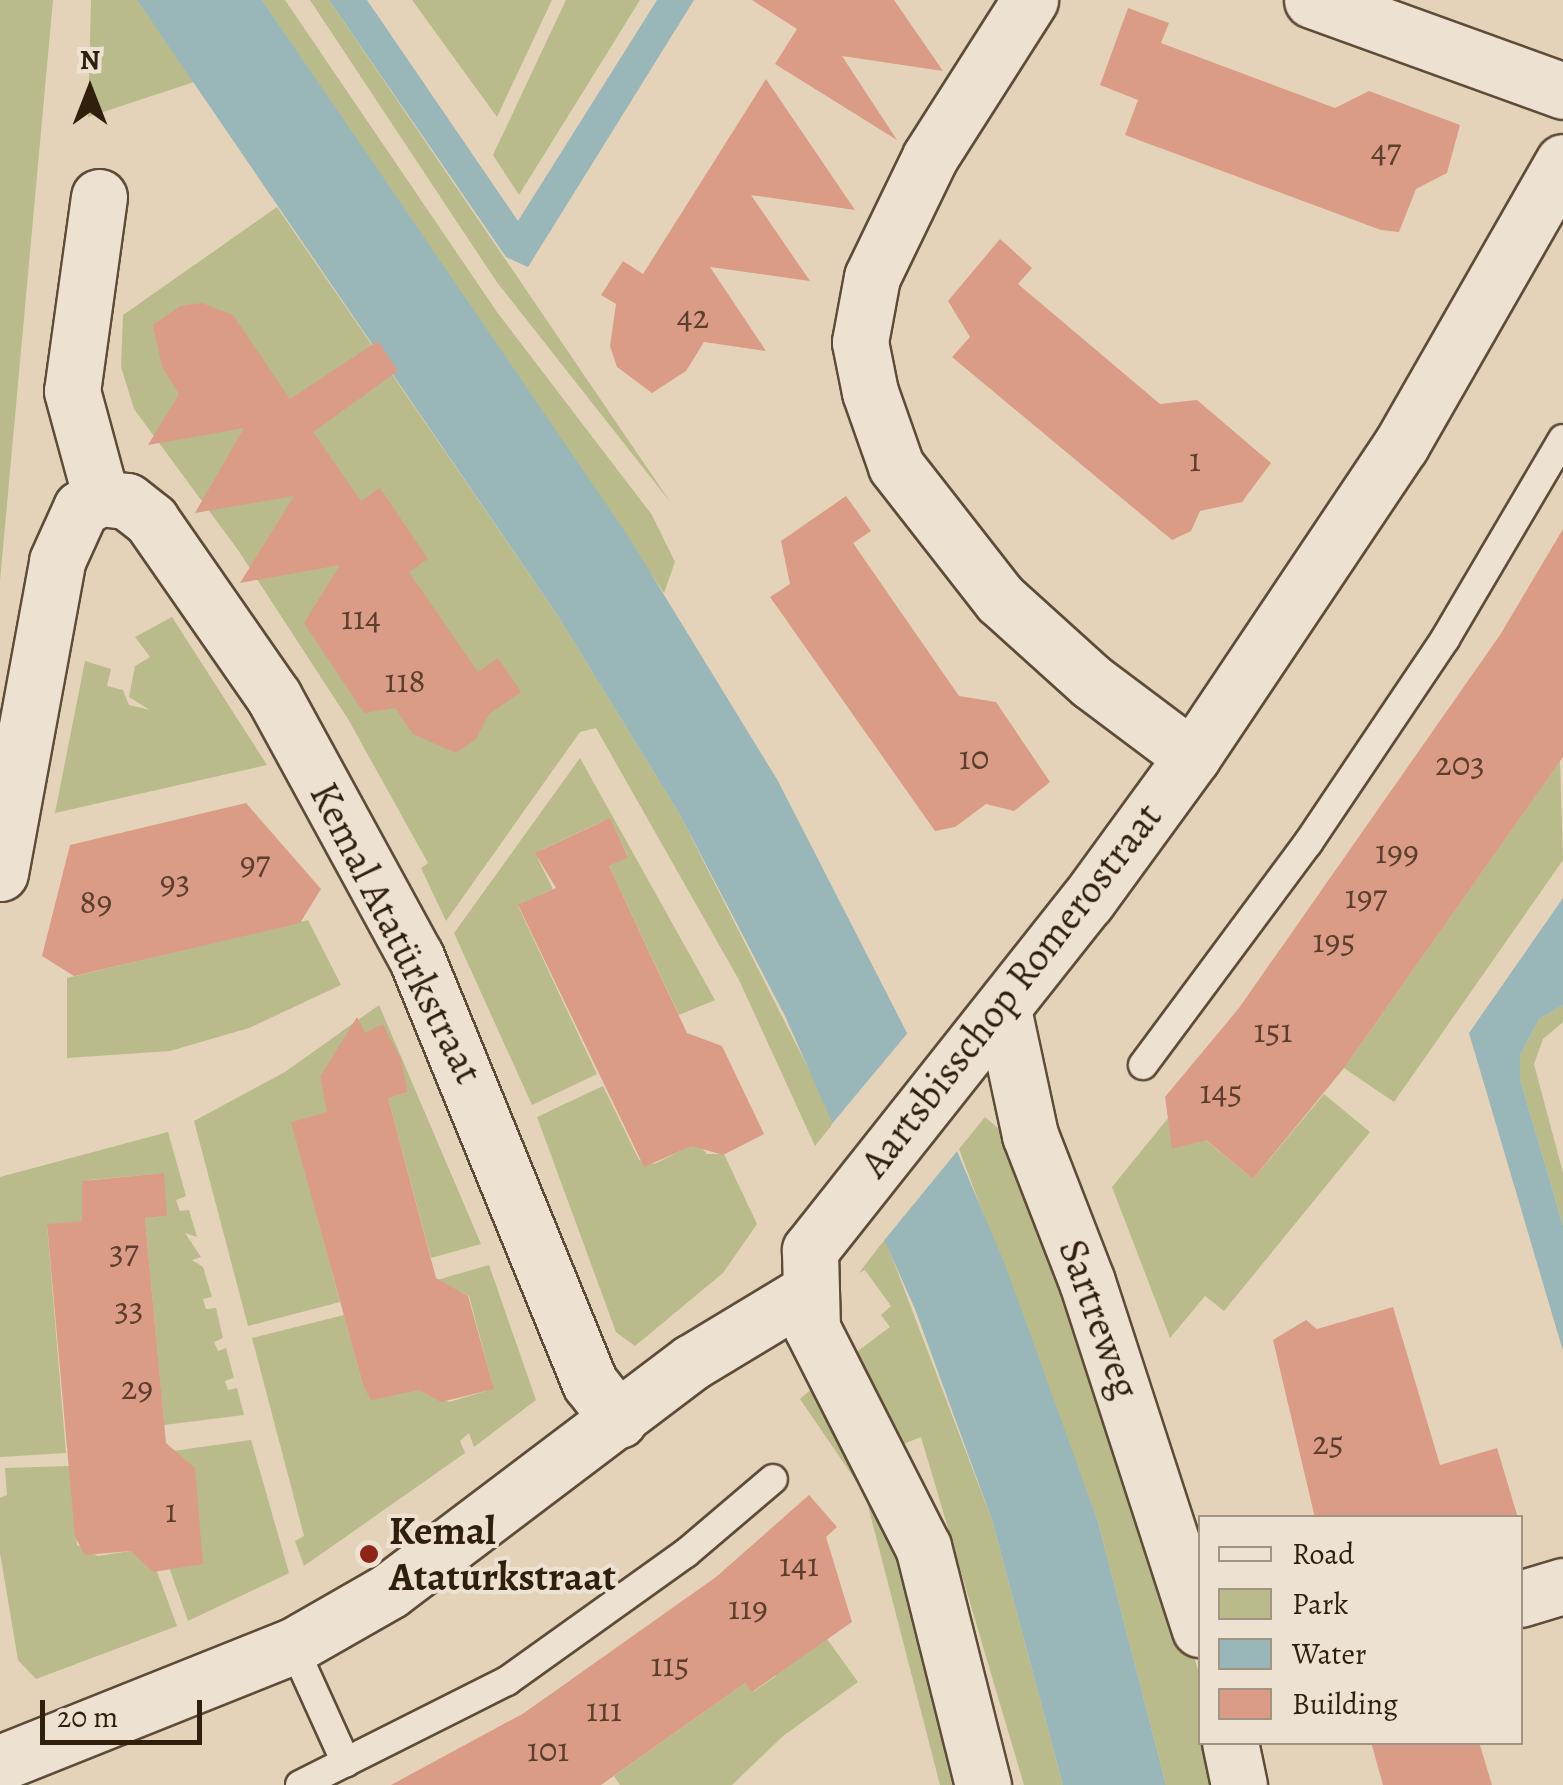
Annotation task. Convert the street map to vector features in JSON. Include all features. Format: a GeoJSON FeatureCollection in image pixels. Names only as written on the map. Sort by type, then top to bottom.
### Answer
{"type":"FeatureCollection","features":[{"type":"Feature","properties":{"kind":"street"},"geometry":{"type":"LineString","coordinates":[[1030,0],[930,157],[872,276],[860,342],[870,392],[896,466],[1000,599],[1092,682],[1192,757]]}},
{"type":"Feature","properties":{"kind":"street"},"geometry":{"type":"LineString","coordinates":[[1312,0],[1563,91]]}},
{"type":"Feature","properties":{"kind":"street","name":"Aartsbisschop Romerostraat"},"geometry":{"type":"LineString","coordinates":[[808,1292],[810,1250],[833,1214],[1004,1009],[1192,757],[1400,446],[1563,162]]}},
{"type":"Feature","properties":{"kind":"street"},"geometry":{"type":"LineString","coordinates":[[0,873],[57,561],[81,508],[101,498],[72,390],[100,198]]}},
{"type":"Feature","properties":{"kind":"street","name":"Kemal Atatürkstraat"},"geometry":{"type":"LineString","coordinates":[[101,498],[126,501],[151,520],[274,697],[416,956],[590,1383],[619,1420]]}},
{"type":"Feature","properties":{"kind":"street","name":"Sartreweg"},"geometry":{"type":"LineString","coordinates":[[1004,1009],[1030,1136],[1094,1300],[1198,1622]]}},
{"type":"Feature","properties":{"kind":"street"},"geometry":{"type":"LineString","coordinates":[[1,1759],[293,1646],[389,1591],[692,1362],[808,1292],[819,1349],[877,1446],[923,1547],[983,1785]]}},
{"type":"Feature","properties":{"kind":"street"},"geometry":{"type":"LineString","coordinates":[[1523,1598],[1563,1586]]}},
{"type":"Feature","properties":{"kind":"street"},"geometry":{"type":"LineString","coordinates":[[1231,1745],[1239,1785]]}},
{"type":"Feature","properties":{"kind":"lane"},"geometry":{"type":"LineString","coordinates":[[1143,1065],[1308,844],[1445,638],[1563,439]]}},
{"type":"Feature","properties":{"kind":"lane"},"geometry":{"type":"LineString","coordinates":[[300,1785],[507,1681],[686,1553],[773,1478]]}},
{"type":"Feature","properties":{"kind":"lane"},"geometry":{"type":"LineString","coordinates":[[293,1646],[346,1763]]}},
{"type":"Feature","properties":{"kind":"green space"},"geometry":{"type":"Polygon","coordinates":[[[0,0],[53,0],[0,581],[0,0]]]}},
{"type":"Feature","properties":{"kind":"green space"},"geometry":{"type":"Polygon","coordinates":[[[91,0],[137,0],[194,82],[88,117],[91,0]]]}},
{"type":"Feature","properties":{"kind":"green space"},"geometry":{"type":"Polygon","coordinates":[[[262,0],[285,0],[497,312],[652,515],[675,562],[664,593],[262,0]]]}},
{"type":"Feature","properties":{"kind":"green space"},"geometry":{"type":"Polygon","coordinates":[[[310,0],[329,0],[671,503],[496,281],[310,0]]]}},
{"type":"Feature","properties":{"kind":"green space"},"geometry":{"type":"Polygon","coordinates":[[[412,0],[552,0],[497,117],[412,0]]]}},
{"type":"Feature","properties":{"kind":"green space"},"geometry":{"type":"Polygon","coordinates":[[[566,0],[640,0],[519,195],[493,155],[566,0]]]}},
{"type":"Feature","properties":{"kind":"green space"},"geometry":{"type":"Polygon","coordinates":[[[277,207],[558,616],[679,813],[835,1121],[815,1146],[739,980],[596,728],[580,732],[446,921],[421,868],[428,863],[348,719],[238,550],[134,409],[121,367],[123,315],[277,207]]]}},
{"type":"Feature","properties":{"kind":"green space"},"geometry":{"type":"Polygon","coordinates":[[[172,617],[267,765],[55,813],[85,661],[111,669],[107,686],[123,690],[129,705],[150,710],[129,697],[135,666],[150,657],[135,637],[172,617]]]}},
{"type":"Feature","properties":{"kind":"green space"},"geometry":{"type":"Polygon","coordinates":[[[580,758],[715,1000],[679,1015],[609,866],[628,856],[613,825],[603,821],[541,850],[538,859],[553,889],[518,906],[597,1074],[532,1105],[454,933],[580,758]]]}},
{"type":"Feature","properties":{"kind":"green space"},"geometry":{"type":"Polygon","coordinates":[[[1560,761],[1563,860],[1394,1102],[1344,1068],[1560,761]]]}},
{"type":"Feature","properties":{"kind":"green space"},"geometry":{"type":"Polygon","coordinates":[[[308,920],[341,985],[249,1028],[170,1051],[67,1058],[67,978],[308,920]]]}},
{"type":"Feature","properties":{"kind":"green space"},"geometry":{"type":"Polygon","coordinates":[[[379,1005],[481,1244],[431,1258],[388,1098],[408,1092],[399,1058],[325,1071],[320,1077],[328,1112],[292,1122],[340,1302],[248,1326],[194,1121],[285,1072],[379,1005]]]}},
{"type":"Feature","properties":{"kind":"green space"},"geometry":{"type":"Polygon","coordinates":[[[1563,1005],[1563,1022],[1543,1039],[1534,1064],[1563,1173],[1563,1226],[1520,1079],[1520,1055],[1539,1019],[1563,1005]]]}},
{"type":"Feature","properties":{"kind":"green space"},"geometry":{"type":"Polygon","coordinates":[[[603,1086],[639,1160],[654,1164],[697,1143],[707,1154],[724,1154],[757,1224],[723,1273],[635,1346],[616,1332],[537,1117],[603,1086]]]}},
{"type":"Feature","properties":{"kind":"green space"},"geometry":{"type":"Polygon","coordinates":[[[1324,1094],[1370,1132],[1224,1311],[1205,1296],[1170,1338],[1112,1187],[1173,1112],[1170,1133],[1187,1144],[1203,1138],[1253,1179],[1324,1094]]]}},
{"type":"Feature","properties":{"kind":"green space"},"geometry":{"type":"Polygon","coordinates":[[[985,1117],[1000,1130],[1011,1127],[1159,1538],[1198,1670],[1198,1745],[1218,1745],[1228,1785],[1166,1785],[1098,1522],[959,1149],[985,1117]]]}},
{"type":"Feature","properties":{"kind":"green space"},"geometry":{"type":"Polygon","coordinates":[[[168,1132],[186,1196],[176,1200],[180,1211],[189,1210],[197,1237],[185,1233],[201,1257],[192,1260],[203,1267],[212,1297],[203,1299],[206,1309],[216,1308],[223,1338],[214,1342],[218,1351],[226,1348],[234,1378],[225,1381],[228,1390],[237,1388],[244,1415],[164,1425],[145,1218],[167,1216],[155,1174],[88,1180],[82,1186],[85,1221],[47,1225],[66,1453],[0,1457],[0,1177],[168,1132]]]}},
{"type":"Feature","properties":{"kind":"green space"},"geometry":{"type":"Polygon","coordinates":[[[885,1239],[992,1520],[1063,1785],[1024,1785],[921,1437],[896,1447],[847,1359],[890,1327],[881,1315],[891,1306],[865,1270],[859,1273],[885,1239]]]}},
{"type":"Feature","properties":{"kind":"green space"},"geometry":{"type":"Polygon","coordinates":[[[489,1265],[536,1400],[474,1447],[469,1433],[460,1441],[465,1453],[304,1566],[295,1541],[304,1536],[252,1338],[344,1315],[363,1385],[373,1398],[426,1388],[449,1402],[486,1391],[492,1382],[469,1296],[437,1280],[489,1265]]]}},
{"type":"Feature","properties":{"kind":"green space"},"geometry":{"type":"Polygon","coordinates":[[[814,1387],[877,1489],[966,1785],[940,1785],[865,1494],[800,1399],[814,1387]]]}},
{"type":"Feature","properties":{"kind":"green space"},"geometry":{"type":"Polygon","coordinates":[[[251,1440],[289,1573],[188,1621],[169,1567],[166,1452],[251,1440]]]}},
{"type":"Feature","properties":{"kind":"green space"},"geometry":{"type":"Polygon","coordinates":[[[69,1466],[77,1545],[98,1556],[137,1550],[156,1569],[177,1626],[36,1679],[18,1660],[0,1553],[0,1498],[7,1495],[5,1468],[69,1466]]]}},
{"type":"Feature","properties":{"kind":"green space"},"geometry":{"type":"Polygon","coordinates":[[[827,1639],[858,1682],[783,1736],[732,1785],[620,1785],[614,1776],[745,1683],[753,1692],[776,1676],[771,1667],[827,1639]]]}},
{"type":"Feature","properties":{"kind":"water"},"geometry":{"type":"Polygon","coordinates":[[[137,0],[262,0],[628,536],[778,781],[907,1033],[1006,1267],[1098,1522],[1166,1785],[1063,1785],[992,1520],[915,1309],[785,1016],[679,813],[558,616],[137,0]]]}},
{"type":"Feature","properties":{"kind":"water"},"geometry":{"type":"Polygon","coordinates":[[[329,0],[367,0],[518,221],[657,0],[694,0],[528,267],[506,257],[329,0]]]}},
{"type":"Feature","properties":{"kind":"water"},"geometry":{"type":"Polygon","coordinates":[[[1563,898],[1563,1005],[1539,1019],[1520,1055],[1520,1079],[1563,1226],[1563,1351],[1469,1033],[1563,898]]]}},
{"type":"Feature","properties":{"kind":"pier"},"geometry":{"type":"Polygon","coordinates":[[[911,1029],[963,1144],[882,1243],[831,1125],[911,1029]]]}},
{"type":"Feature","properties":{"kind":"building"},"geometry":{"type":"Polygon","coordinates":[[[752,0],[894,0],[943,71],[842,56],[897,140],[775,64],[797,29],[752,0]]]}},
{"type":"Feature","properties":{"kind":"building"},"geometry":{"type":"Polygon","coordinates":[[[1128,8],[1169,23],[1161,43],[1335,108],[1369,91],[1460,125],[1447,173],[1416,189],[1399,232],[1381,230],[1125,135],[1138,100],[1100,85],[1128,8]]]}},
{"type":"Feature","properties":{"kind":"building"},"geometry":{"type":"Polygon","coordinates":[[[766,79],[855,210],[751,195],[810,281],[710,267],[766,351],[704,342],[686,371],[652,393],[617,367],[610,346],[616,304],[601,295],[623,261],[643,274],[766,79]]]}},
{"type":"Feature","properties":{"kind":"building"},"geometry":{"type":"Polygon","coordinates":[[[1000,239],[1032,268],[1018,284],[1160,404],[1197,400],[1271,463],[1242,502],[1200,511],[1191,531],[1172,540],[952,357],[970,337],[948,301],[1000,239]]]}},
{"type":"Feature","properties":{"kind":"building"},"geometry":{"type":"Polygon","coordinates":[[[202,303],[233,315],[290,399],[378,341],[398,371],[313,432],[361,501],[380,488],[428,559],[409,572],[478,672],[498,658],[521,692],[489,714],[476,739],[456,753],[413,734],[395,708],[364,713],[304,623],[340,565],[240,583],[294,496],[195,513],[244,428],[148,445],[179,394],[162,367],[153,325],[180,306],[202,303]]]}},
{"type":"Feature","properties":{"kind":"building"},"geometry":{"type":"Polygon","coordinates":[[[846,496],[871,531],[853,543],[959,696],[996,702],[1050,782],[1014,811],[986,804],[955,827],[935,831],[770,597],[790,584],[781,541],[846,496]]]}},
{"type":"Feature","properties":{"kind":"building"},"geometry":{"type":"Polygon","coordinates":[[[1563,529],[1563,757],[1344,1068],[1253,1179],[1206,1140],[1172,1149],[1165,1097],[1239,1008],[1500,635],[1563,529]]]}},
{"type":"Feature","properties":{"kind":"building"},"geometry":{"type":"Polygon","coordinates":[[[246,803],[321,889],[300,923],[74,976],[42,956],[70,845],[246,803]]]}},
{"type":"Feature","properties":{"kind":"building"},"geometry":{"type":"Polygon","coordinates":[[[610,818],[628,857],[609,866],[687,1033],[722,1046],[764,1134],[723,1155],[692,1146],[644,1167],[518,905],[556,888],[535,853],[610,818]]]}},
{"type":"Feature","properties":{"kind":"building"},"geometry":{"type":"Polygon","coordinates":[[[357,1017],[365,1033],[383,1024],[401,1060],[408,1092],[388,1098],[436,1278],[468,1296],[494,1389],[441,1402],[419,1390],[371,1400],[363,1385],[291,1122],[327,1112],[320,1077],[357,1017]]]}},
{"type":"Feature","properties":{"kind":"building"},"geometry":{"type":"Polygon","coordinates":[[[164,1173],[167,1216],[145,1218],[166,1443],[195,1468],[203,1564],[153,1572],[131,1551],[85,1555],[75,1537],[47,1224],[82,1221],[82,1181],[164,1173]]]}},
{"type":"Feature","properties":{"kind":"building"},"geometry":{"type":"Polygon","coordinates":[[[1393,1307],[1440,1465],[1497,1448],[1517,1515],[1314,1515],[1273,1340],[1306,1320],[1317,1329],[1393,1307]]]}},
{"type":"Feature","properties":{"kind":"building"},"geometry":{"type":"Polygon","coordinates":[[[809,1495],[837,1527],[826,1537],[852,1622],[752,1692],[745,1683],[601,1785],[391,1785],[524,1713],[716,1577],[809,1495]]]}},
{"type":"Feature","properties":{"kind":"building"},"geometry":{"type":"Polygon","coordinates":[[[1372,1745],[1480,1745],[1492,1785],[1383,1785],[1372,1745]]]}},
{"type":"Feature","properties":{"kind":"place","name":"Kemal Ataturkstraat"},"geometry":{"type":"Point","coordinates":[369,1554]}}]}
